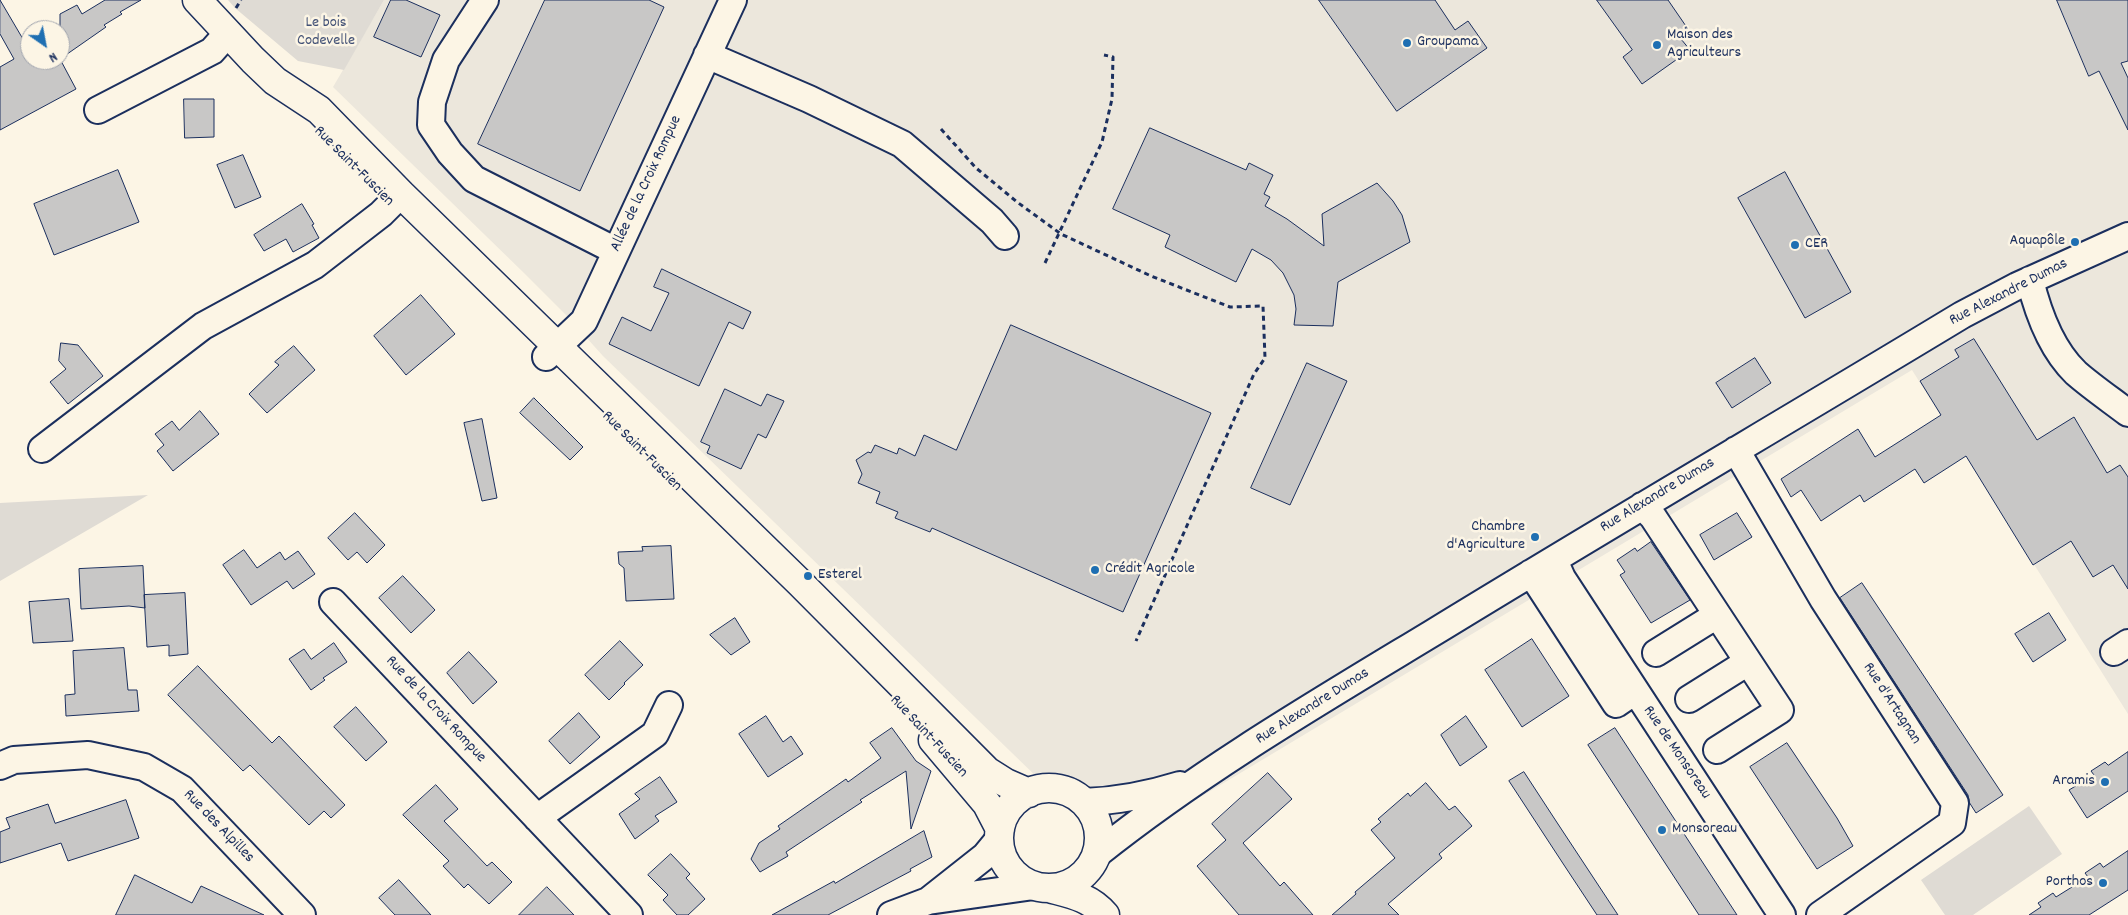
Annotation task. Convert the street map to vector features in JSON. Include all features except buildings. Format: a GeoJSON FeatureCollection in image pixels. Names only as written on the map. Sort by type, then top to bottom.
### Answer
{"type":"FeatureCollection","features":[{"type":"Feature","properties":{"kind":"main road","name":"Rue Saint-Fuscien"},"geometry":{"type":"LineString","coordinates":[[196,0],[232,21],[276,81],[319,110],[396,200],[551,352],[904,710],[972,784],[987,804],[1000,834]]}},
{"type":"Feature","properties":{"kind":"main road","name":"Rue Saint-Fuscien"},"geometry":{"type":"LineString","coordinates":[[551,352],[800,583],[987,770],[1006,783],[1029,793]]}},
{"type":"Feature","properties":{"kind":"main road"},"geometry":{"type":"LineString","coordinates":[[1040,789],[1058,789],[1074,795],[1084,802],[1096,820],[1099,831],[1095,859],[1101,910],[1077,896],[1020,879],[1009,868],[1004,859],[1000,834],[1010,808],[1029,793],[1040,789]]}},
{"type":"Feature","properties":{"kind":"main road"},"geometry":{"type":"LineString","coordinates":[[1042,887],[1060,888],[1078,879],[1095,859]]}},
{"type":"Feature","properties":{"kind":"street"},"geometry":{"type":"LineString","coordinates":[[485,0],[446,60],[432,102],[431,125],[450,153],[474,179],[616,251]]}},
{"type":"Feature","properties":{"kind":"street","name":"Allée de la Croix Rompue"},"geometry":{"type":"LineString","coordinates":[[551,352],[584,321],[733,0]]}},
{"type":"Feature","properties":{"kind":"street"},"geometry":{"type":"LineString","coordinates":[[98,110],[212,51],[232,21]]}},
{"type":"Feature","properties":{"kind":"street"},"geometry":{"type":"LineString","coordinates":[[707,55],[809,99],[902,144],[992,221],[1005,236]]}},
{"type":"Feature","properties":{"kind":"street"},"geometry":{"type":"LineString","coordinates":[[42,449],[203,326],[315,265],[396,200]]}},
{"type":"Feature","properties":{"kind":"street","name":"Rue Alexandre Dumas"},"geometry":{"type":"LineString","coordinates":[[1095,859],[1202,778],[1337,691],[1586,539],[1962,315],[2030,280],[2128,236]]}},
{"type":"Feature","properties":{"kind":"street"},"geometry":{"type":"LineString","coordinates":[[2030,280],[2035,300],[2052,342],[2075,372],[2128,413]]}},
{"type":"Feature","properties":{"kind":"street","name":"Rue d'Artagnan"},"geometry":{"type":"LineString","coordinates":[[1736,450],[1823,599],[1955,803],[1952,823],[1820,915]]}},
{"type":"Feature","properties":{"kind":"street"},"geometry":{"type":"LineString","coordinates":[[1642,506],[1653,517],[1780,710],[1718,750]]}},
{"type":"Feature","properties":{"kind":"street","name":"Rue de Monsoreau"},"geometry":{"type":"LineString","coordinates":[[1554,560],[1562,578],[1782,915]]}},
{"type":"Feature","properties":{"kind":"street","name":"Rue de Monsoreau"},"geometry":{"type":"LineString","coordinates":[[1531,573],[1616,704],[1635,691]]}},
{"type":"Feature","properties":{"kind":"street","name":"Rue de la Croix Rompue"},"geometry":{"type":"LineString","coordinates":[[333,602],[629,915]]}},
{"type":"Feature","properties":{"kind":"street"},"geometry":{"type":"LineString","coordinates":[[1656,653],[1717,615]]}},
{"type":"Feature","properties":{"kind":"street"},"geometry":{"type":"LineString","coordinates":[[1689,699],[1748,662]]}},
{"type":"Feature","properties":{"kind":"street"},"geometry":{"type":"LineString","coordinates":[[538,818],[655,734],[669,704]]}},
{"type":"Feature","properties":{"kind":"street","name":"Rue des Alpilles"},"geometry":{"type":"LineString","coordinates":[[0,766],[14,760],[88,755],[144,767],[182,789],[302,915]]}},
{"type":"Feature","properties":{"kind":"street","name":"Rue Alexandre Dumas"},"geometry":{"type":"LineString","coordinates":[[1084,802],[1110,802],[1202,778]]}},
{"type":"Feature","properties":{"kind":"street"},"geometry":{"type":"LineString","coordinates":[[928,901],[985,856],[1000,834]]}},
{"type":"Feature","properties":{"kind":"street"},"geometry":{"type":"LineString","coordinates":[[891,915],[928,901],[1042,887]]}},
{"type":"Feature","properties":{"kind":"path"},"geometry":{"type":"LineString","coordinates":[[232,21],[241,0]]}},
{"type":"Feature","properties":{"kind":"path"},"geometry":{"type":"LineString","coordinates":[[1045,264],[1104,133],[1112,99],[1113,57],[1104,55]]}},
{"type":"Feature","properties":{"kind":"path"},"geometry":{"type":"LineString","coordinates":[[941,129],[976,168],[1060,234],[1151,276],[1230,307],[1263,306],[1265,358],[1254,374],[1136,641]]}},
{"type":"Feature","properties":{"kind":"shaded area"},"geometry":{"type":"Polygon","coordinates":[[[384,0],[2128,0],[2128,714],[1912,370],[1112,850],[603,356],[567,316],[524,273],[333,87],[384,0]]]}},
{"type":"Feature","properties":{"kind":"green space","name":"Le bois Codevelle"},"geometry":{"type":"Polygon","coordinates":[[[228,0],[384,0],[344,70],[298,61],[228,0]]]}},
{"type":"Feature","properties":{"kind":"green space"},"geometry":{"type":"Polygon","coordinates":[[[148,495],[0,581],[0,503],[148,495]]]}},
{"type":"Feature","properties":{"kind":"green space"},"geometry":{"type":"Polygon","coordinates":[[[2029,806],[2062,854],[1973,915],[1945,915],[1921,880],[2029,806]]]}},
{"type":"Feature","properties":{"kind":"place","name":"Groupama"},"geometry":{"type":"Point","coordinates":[1407,43]}},
{"type":"Feature","properties":{"kind":"place","name":"Maison des Agriculteurs"},"geometry":{"type":"Point","coordinates":[1657,45]}},
{"type":"Feature","properties":{"kind":"place","name":"Aquapôle"},"geometry":{"type":"Point","coordinates":[2075,242]}},
{"type":"Feature","properties":{"kind":"place","name":"CER"},"geometry":{"type":"Point","coordinates":[1795,245]}},
{"type":"Feature","properties":{"kind":"place","name":"Chambre d'Agriculture"},"geometry":{"type":"Point","coordinates":[1535,537]}},
{"type":"Feature","properties":{"kind":"place","name":"Crédit Agricole"},"geometry":{"type":"Point","coordinates":[1095,570]}},
{"type":"Feature","properties":{"kind":"place","name":"Esterel"},"geometry":{"type":"Point","coordinates":[808,576]}},
{"type":"Feature","properties":{"kind":"place","name":"Aramis"},"geometry":{"type":"Point","coordinates":[2105,782]}},
{"type":"Feature","properties":{"kind":"place","name":"Monsoreau"},"geometry":{"type":"Point","coordinates":[1662,830]}},
{"type":"Feature","properties":{"kind":"place","name":"Porthos"},"geometry":{"type":"Point","coordinates":[2103,883]}}]}
